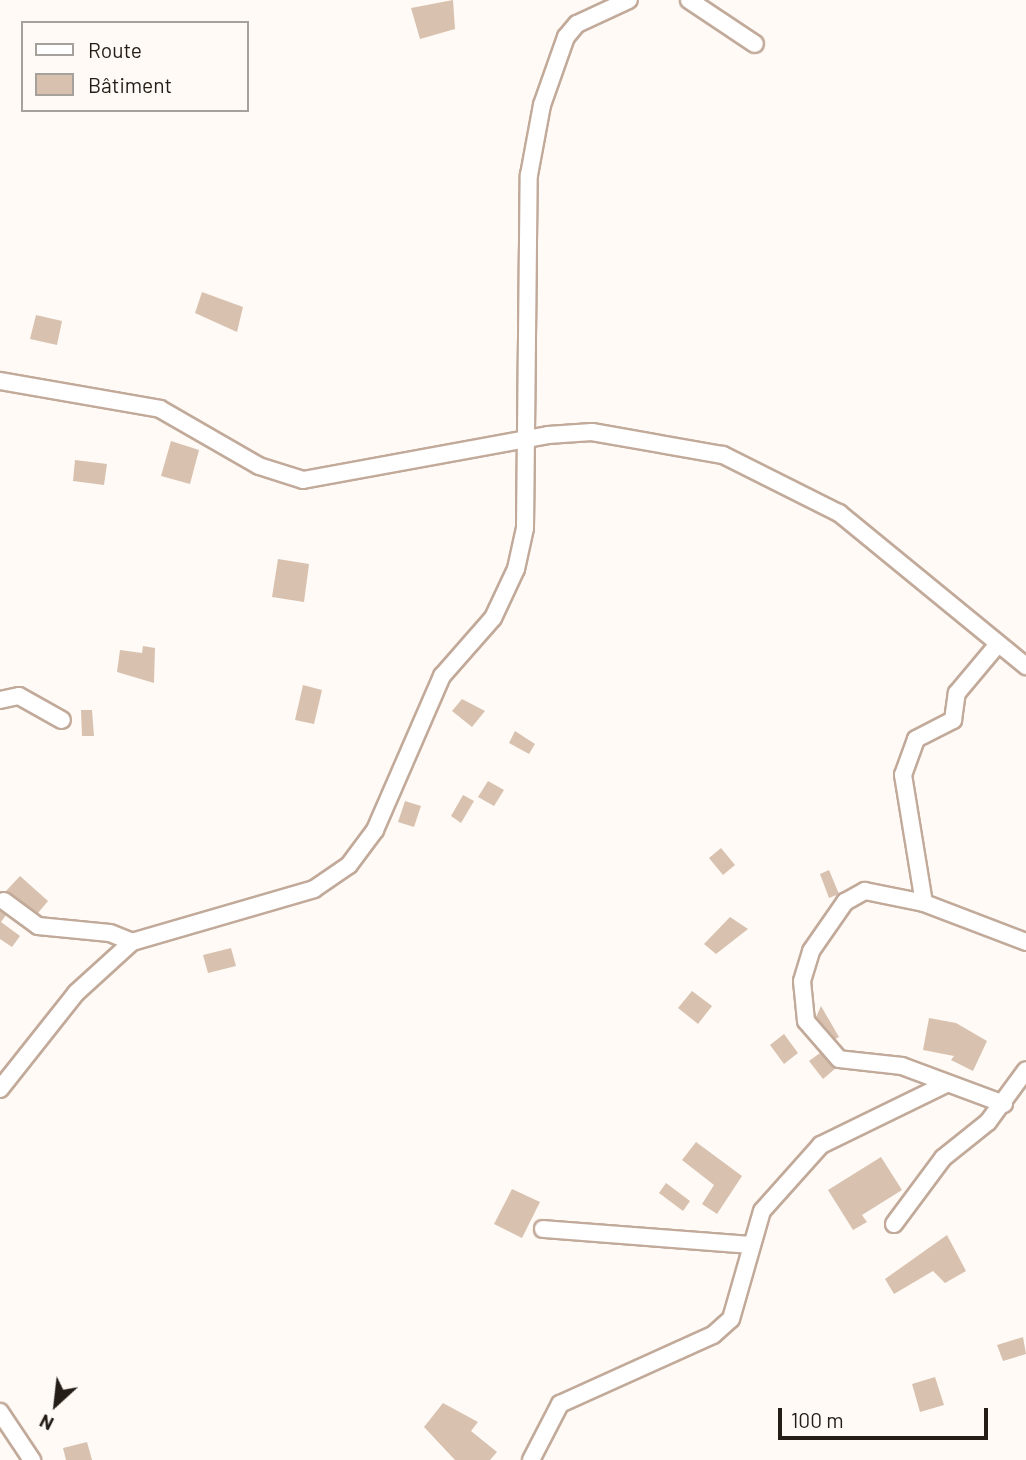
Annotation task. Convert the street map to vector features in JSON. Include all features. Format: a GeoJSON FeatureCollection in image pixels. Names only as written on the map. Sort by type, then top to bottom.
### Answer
{"type":"FeatureCollection","features":[{"type":"Feature","properties":{"kind":"street"},"geometry":{"type":"LineString","coordinates":[[0,1089],[76,993],[132,942],[314,889],[365,846],[442,676],[493,618],[516,569],[524,528],[529,175],[542,105],[566,37],[577,24],[629,0]]}},
{"type":"Feature","properties":{"kind":"street"},"geometry":{"type":"LineString","coordinates":[[689,0],[755,44]]}},
{"type":"Feature","properties":{"kind":"street"},"geometry":{"type":"LineString","coordinates":[[0,381],[160,409],[259,466],[303,480],[525,438],[592,432],[723,455],[786,481],[839,513],[1026,667]]}},
{"type":"Feature","properties":{"kind":"street"},"geometry":{"type":"LineString","coordinates":[[924,903],[903,775],[916,739],[953,720],[957,693],[998,644]]}},
{"type":"Feature","properties":{"kind":"street"},"geometry":{"type":"LineString","coordinates":[[0,700],[19,696],[61,720]]}},
{"type":"Feature","properties":{"kind":"street"},"geometry":{"type":"LineString","coordinates":[[1003,1104],[902,1066],[839,1059],[806,1021],[804,969],[845,902],[873,891],[924,903],[1026,942]]}},
{"type":"Feature","properties":{"kind":"street"},"geometry":{"type":"LineString","coordinates":[[4,901],[38,926],[110,933],[132,942]]}},
{"type":"Feature","properties":{"kind":"street"},"geometry":{"type":"LineString","coordinates":[[894,1224],[943,1158],[1003,1104],[1026,1070]]}},
{"type":"Feature","properties":{"kind":"street"},"geometry":{"type":"LineString","coordinates":[[531,1460],[560,1404],[713,1335],[731,1319],[742,1298],[749,1245],[762,1211],[785,1179],[821,1145],[946,1084]]}},
{"type":"Feature","properties":{"kind":"street"},"geometry":{"type":"LineString","coordinates":[[543,1229],[749,1245]]}},
{"type":"Feature","properties":{"kind":"street"},"geometry":{"type":"LineString","coordinates":[[0,1412],[32,1460]]}},
{"type":"Feature","properties":{"kind":"building"},"geometry":{"type":"Polygon","coordinates":[[[453,0],[455,29],[420,39],[411,8],[453,0]]]}},
{"type":"Feature","properties":{"kind":"building"},"geometry":{"type":"Polygon","coordinates":[[[202,292],[243,307],[237,332],[195,313],[202,292]]]}},
{"type":"Feature","properties":{"kind":"building"},"geometry":{"type":"Polygon","coordinates":[[[36,315],[62,321],[57,345],[30,339],[36,315]]]}},
{"type":"Feature","properties":{"kind":"building"},"geometry":{"type":"Polygon","coordinates":[[[171,441],[199,450],[190,484],[161,476],[171,441]]]}},
{"type":"Feature","properties":{"kind":"building"},"geometry":{"type":"Polygon","coordinates":[[[75,460],[107,464],[104,485],[73,481],[75,460]]]}},
{"type":"Feature","properties":{"kind":"building"},"geometry":{"type":"Polygon","coordinates":[[[278,559],[309,564],[304,602],[272,597],[278,559]]]}},
{"type":"Feature","properties":{"kind":"building"},"geometry":{"type":"Polygon","coordinates":[[[143,646],[155,648],[154,683],[117,672],[120,650],[142,653],[143,646]]]}},
{"type":"Feature","properties":{"kind":"building"},"geometry":{"type":"Polygon","coordinates":[[[303,685],[322,690],[314,724],[295,720],[303,685]]]}},
{"type":"Feature","properties":{"kind":"building"},"geometry":{"type":"Polygon","coordinates":[[[462,699],[485,711],[472,727],[452,711],[462,699]]]}},
{"type":"Feature","properties":{"kind":"building"},"geometry":{"type":"Polygon","coordinates":[[[81,710],[92,710],[94,736],[82,736],[81,710]]]}},
{"type":"Feature","properties":{"kind":"building"},"geometry":{"type":"Polygon","coordinates":[[[515,731],[535,744],[529,754],[509,743],[515,731]]]}},
{"type":"Feature","properties":{"kind":"building"},"geometry":{"type":"Polygon","coordinates":[[[488,781],[504,790],[494,806],[478,797],[488,781]]]}},
{"type":"Feature","properties":{"kind":"building"},"geometry":{"type":"Polygon","coordinates":[[[463,795],[474,801],[461,823],[451,816],[463,795]]]}},
{"type":"Feature","properties":{"kind":"building"},"geometry":{"type":"Polygon","coordinates":[[[405,801],[421,806],[414,827],[398,822],[405,801]]]}},
{"type":"Feature","properties":{"kind":"building"},"geometry":{"type":"Polygon","coordinates":[[[721,848],[735,865],[723,875],[709,858],[721,848]]]}},
{"type":"Feature","properties":{"kind":"building"},"geometry":{"type":"Polygon","coordinates":[[[829,870],[839,894],[829,898],[820,874],[829,870]]]}},
{"type":"Feature","properties":{"kind":"building"},"geometry":{"type":"Polygon","coordinates":[[[20,876],[48,901],[38,913],[6,891],[20,876]]]}},
{"type":"Feature","properties":{"kind":"building"},"geometry":{"type":"Polygon","coordinates":[[[0,911],[6,915],[1,922],[20,936],[12,947],[0,939],[0,911]]]}},
{"type":"Feature","properties":{"kind":"building"},"geometry":{"type":"Polygon","coordinates":[[[730,917],[748,929],[716,954],[704,944],[730,917]]]}},
{"type":"Feature","properties":{"kind":"building"},"geometry":{"type":"Polygon","coordinates":[[[231,948],[236,966],[208,973],[203,955],[231,948]]]}},
{"type":"Feature","properties":{"kind":"building"},"geometry":{"type":"Polygon","coordinates":[[[692,991],[712,1006],[698,1024],[678,1008],[692,991]]]}},
{"type":"Feature","properties":{"kind":"building"},"geometry":{"type":"Polygon","coordinates":[[[821,1006],[839,1037],[835,1039],[816,1017],[821,1006]]]}},
{"type":"Feature","properties":{"kind":"building"},"geometry":{"type":"Polygon","coordinates":[[[929,1018],[956,1023],[987,1041],[973,1071],[951,1060],[954,1056],[923,1050],[929,1018]]]}},
{"type":"Feature","properties":{"kind":"building"},"geometry":{"type":"Polygon","coordinates":[[[784,1034],[798,1053],[784,1064],[770,1045],[784,1034]]]}},
{"type":"Feature","properties":{"kind":"building"},"geometry":{"type":"Polygon","coordinates":[[[820,1053],[836,1068],[823,1079],[809,1061],[820,1053]]]}},
{"type":"Feature","properties":{"kind":"building"},"geometry":{"type":"Polygon","coordinates":[[[696,1142],[742,1176],[717,1214],[702,1204],[714,1185],[682,1160],[696,1142]]]}},
{"type":"Feature","properties":{"kind":"building"},"geometry":{"type":"Polygon","coordinates":[[[881,1157],[902,1190],[862,1215],[867,1222],[853,1230],[828,1190],[881,1157]]]}},
{"type":"Feature","properties":{"kind":"building"},"geometry":{"type":"Polygon","coordinates":[[[666,1183],[690,1201],[683,1211],[659,1193],[666,1183]]]}},
{"type":"Feature","properties":{"kind":"building"},"geometry":{"type":"Polygon","coordinates":[[[512,1189],[540,1202],[522,1238],[494,1224],[512,1189]]]}},
{"type":"Feature","properties":{"kind":"building"},"geometry":{"type":"Polygon","coordinates":[[[947,1235],[966,1271],[945,1283],[933,1271],[894,1294],[885,1279],[947,1235]]]}},
{"type":"Feature","properties":{"kind":"building"},"geometry":{"type":"Polygon","coordinates":[[[1023,1337],[1026,1354],[1003,1361],[997,1345],[1023,1337]]]}},
{"type":"Feature","properties":{"kind":"building"},"geometry":{"type":"Polygon","coordinates":[[[935,1377],[944,1405],[920,1412],[912,1384],[935,1377]]]}},
{"type":"Feature","properties":{"kind":"building"},"geometry":{"type":"Polygon","coordinates":[[[443,1403],[478,1422],[471,1431],[497,1452],[490,1460],[455,1460],[424,1427],[443,1403]]]}},
{"type":"Feature","properties":{"kind":"building"},"geometry":{"type":"Polygon","coordinates":[[[87,1442],[92,1460],[66,1460],[63,1448],[87,1442]]]}}]}
